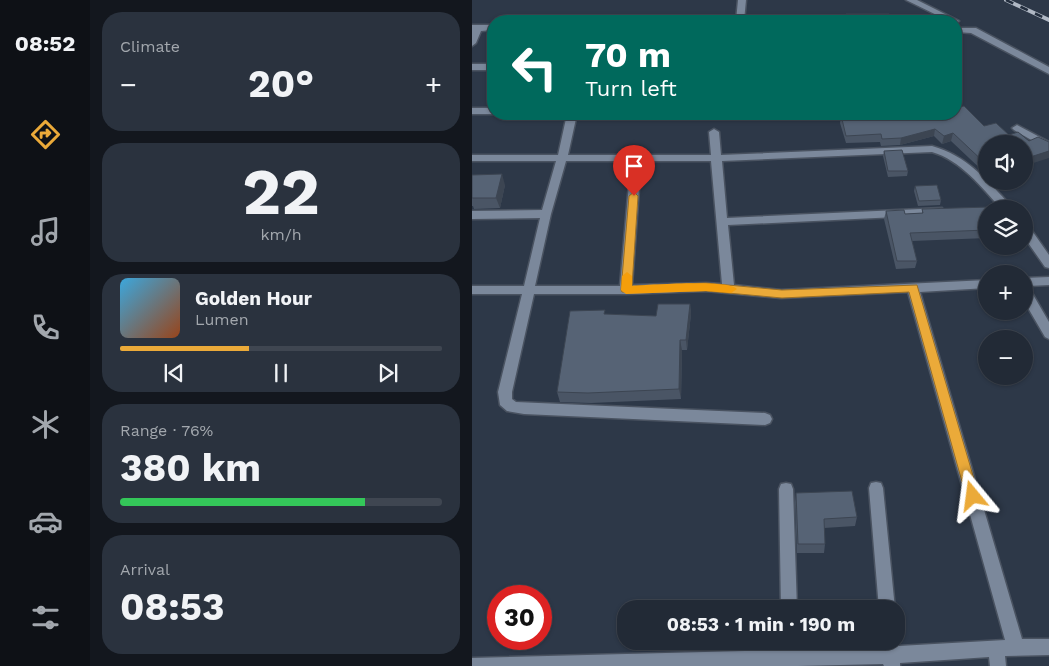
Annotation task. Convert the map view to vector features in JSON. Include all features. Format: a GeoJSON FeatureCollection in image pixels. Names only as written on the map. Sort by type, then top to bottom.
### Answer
{"type":"FeatureCollection","features":[{"type":"Feature","properties":{"kind":"street"},"geometry":{"type":"LineString","coordinates":[[741,15],[742,0]]}},
{"type":"Feature","properties":{"kind":"street"},"geometry":{"type":"LineString","coordinates":[[910,0],[942,15]]}},
{"type":"Feature","properties":{"kind":"street"},"geometry":{"type":"LineString","coordinates":[[962,24],[1048,71]]}},
{"type":"Feature","properties":{"kind":"street"},"geometry":{"type":"LineString","coordinates":[[472,43],[475,28]]}},
{"type":"Feature","properties":{"kind":"street"},"geometry":{"type":"LineString","coordinates":[[962,30],[973,30]]}},
{"type":"Feature","properties":{"kind":"street"},"geometry":{"type":"LineString","coordinates":[[472,67],[487,67]]}},
{"type":"Feature","properties":{"kind":"street"},"geometry":{"type":"LineString","coordinates":[[472,111],[487,111]]}},
{"type":"Feature","properties":{"kind":"street"},"geometry":{"type":"LineString","coordinates":[[571,120],[562,159],[546,214],[505,392],[505,401],[512,407],[765,419]]}},
{"type":"Feature","properties":{"kind":"street"},"geometry":{"type":"LineString","coordinates":[[1017,128],[1048,147]]}},
{"type":"Feature","properties":{"kind":"street"},"geometry":{"type":"LineString","coordinates":[[714,132],[724,222],[728,289]]}},
{"type":"Feature","properties":{"kind":"street"},"geometry":{"type":"LineString","coordinates":[[472,158],[716,158],[938,150],[974,174],[998,200]]}},
{"type":"Feature","properties":{"kind":"street"},"geometry":{"type":"LineString","coordinates":[[626,290],[636,158]]}},
{"type":"Feature","properties":{"kind":"street"},"geometry":{"type":"LineString","coordinates":[[724,222],[947,210]]}},
{"type":"Feature","properties":{"kind":"street"},"geometry":{"type":"LineString","coordinates":[[472,215],[546,214]]}},
{"type":"Feature","properties":{"kind":"street"},"geometry":{"type":"LineString","coordinates":[[1033,242],[1048,264]]}},
{"type":"Feature","properties":{"kind":"street"},"geometry":{"type":"LineString","coordinates":[[1033,282],[1048,281]]}},
{"type":"Feature","properties":{"kind":"street"},"geometry":{"type":"LineString","coordinates":[[472,290],[626,290],[706,287],[782,294],[978,284]]}},
{"type":"Feature","properties":{"kind":"street"},"geometry":{"type":"LineString","coordinates":[[913,288],[1016,648]]}},
{"type":"Feature","properties":{"kind":"street"},"geometry":{"type":"LineString","coordinates":[[1033,305],[1048,334]]}},
{"type":"Feature","properties":{"kind":"street"},"geometry":{"type":"LineString","coordinates":[[786,488],[789,600]]}},
{"type":"Feature","properties":{"kind":"street"},"geometry":{"type":"LineString","coordinates":[[876,488],[886,600]]}},
{"type":"Feature","properties":{"kind":"street"},"geometry":{"type":"LineString","coordinates":[[472,666],[652,664],[790,655],[891,654],[1048,647]]}},
{"type":"Feature","properties":{"kind":"street"},"geometry":{"type":"LineString","coordinates":[[996,648],[998,666]]}},
{"type":"Feature","properties":{"kind":"building"},"geometry":{"type":"Polygon","coordinates":[[[846,14],[889,15],[846,15],[846,14]]]}},
{"type":"Feature","properties":{"kind":"building"},"geometry":{"type":"Polygon","coordinates":[[[962,106],[964,106],[984,126],[996,123],[1009,135],[978,135],[978,157],[953,133],[944,136],[935,129],[901,138],[882,139],[881,134],[846,136],[842,120],[962,120],[962,106]]]}},
{"type":"Feature","properties":{"kind":"building"},"geometry":{"type":"Polygon","coordinates":[[[1018,132],[1022,135],[1009,135],[1018,132]]]}},
{"type":"Feature","properties":{"kind":"building"},"geometry":{"type":"Polygon","coordinates":[[[1038,137],[1049,142],[1049,151],[1033,156],[1033,139],[1038,137]]]}},
{"type":"Feature","properties":{"kind":"building"},"geometry":{"type":"Polygon","coordinates":[[[902,150],[908,171],[888,171],[884,151],[902,150]]]}},
{"type":"Feature","properties":{"kind":"building"},"geometry":{"type":"Polygon","coordinates":[[[502,174],[496,198],[472,198],[472,175],[502,174]]]}},
{"type":"Feature","properties":{"kind":"building"},"geometry":{"type":"Polygon","coordinates":[[[937,185],[941,200],[919,201],[915,186],[937,185]]]}},
{"type":"Feature","properties":{"kind":"building"},"geometry":{"type":"Polygon","coordinates":[[[978,207],[978,230],[910,233],[917,261],[897,261],[886,211],[904,210],[905,214],[923,213],[922,209],[978,207]]]}},
{"type":"Feature","properties":{"kind":"building"},"geometry":{"type":"Polygon","coordinates":[[[658,304],[690,304],[686,340],[680,340],[679,389],[588,393],[557,392],[570,311],[605,310],[604,314],[656,316],[658,304]]]}},
{"type":"Feature","properties":{"kind":"building"},"geometry":{"type":"Polygon","coordinates":[[[852,491],[857,517],[824,519],[825,544],[798,544],[796,493],[852,491]]]}},
{"type":"Feature","properties":{"kind":"railway"},"geometry":{"type":"LineString","coordinates":[[1006,0],[1049,20]]}},
{"type":"Feature","properties":{"kind":"slow traffic"},"geometry":{"type":"LineString","coordinates":[[627,276],[626,290],[706,287],[731,289]]}},
{"type":"Feature","properties":{"kind":"route"},"geometry":{"type":"LineString","coordinates":[[634,196],[626,290],[706,287],[782,294],[913,288],[973,496]]}}]}
